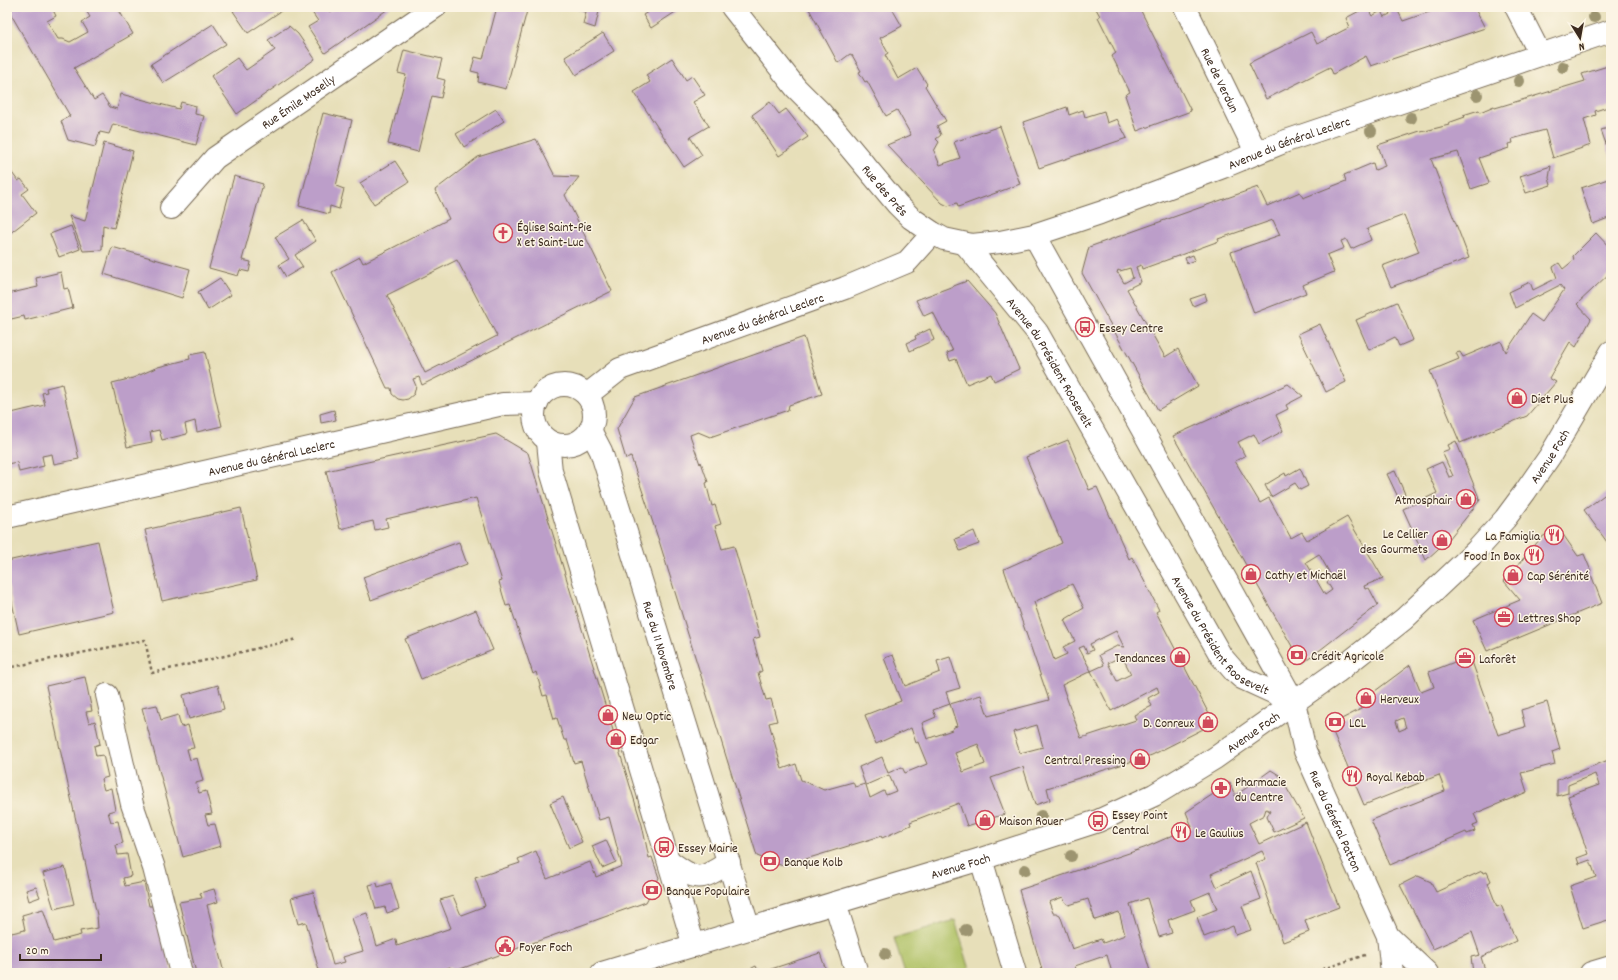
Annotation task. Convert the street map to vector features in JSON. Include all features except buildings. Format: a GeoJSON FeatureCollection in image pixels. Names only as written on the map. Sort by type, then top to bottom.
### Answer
{"type":"FeatureCollection","features":[{"type":"Feature","properties":{"kind":"street","name":"Rue Émile Moselly"},"geometry":{"type":"LineString","coordinates":[[171,208],[215,158],[435,7]]}},
{"type":"Feature","properties":{"kind":"street","name":"Rue des Prés"},"geometry":{"type":"LineString","coordinates":[[732,7],[796,88],[821,113],[897,204],[911,218],[933,233],[944,239],[966,245]]}},
{"type":"Feature","properties":{"kind":"street","name":"Rue des Prés"},"geometry":{"type":"LineString","coordinates":[[748,7],[807,82],[821,113]]}},
{"type":"Feature","properties":{"kind":"street","name":"Rue de Verdun"},"geometry":{"type":"LineString","coordinates":[[1185,7],[1256,152]]}},
{"type":"Feature","properties":{"kind":"street"},"geometry":{"type":"LineString","coordinates":[[1516,7],[1540,54]]}},
{"type":"Feature","properties":{"kind":"street","name":"Avenue du Général Leclerc"},"geometry":{"type":"LineString","coordinates":[[966,245],[1000,242],[1034,235],[1100,213],[1223,167],[1256,152],[1611,31]]}},
{"type":"Feature","properties":{"kind":"street","name":"Avenue du Général Leclerc"},"geometry":{"type":"LineString","coordinates":[[587,395],[620,369],[845,288],[907,262],[933,233]]}},
{"type":"Feature","properties":{"kind":"street","name":"Avenue du Président Roosevelt"},"geometry":{"type":"LineString","coordinates":[[1034,235],[1294,702]]}},
{"type":"Feature","properties":{"kind":"street","name":"Avenue du Président Roosevelt"},"geometry":{"type":"LineString","coordinates":[[966,245],[1037,332],[1221,656],[1242,678],[1294,702]]}},
{"type":"Feature","properties":{"kind":"street","name":"Avenue Foch"},"geometry":{"type":"LineString","coordinates":[[602,973],[981,859],[1098,821],[1154,795],[1215,758],[1337,672],[1404,619],[1476,552],[1505,519],[1542,468],[1611,352]]}},
{"type":"Feature","properties":{"kind":"street"},"geometry":{"type":"LineString","coordinates":[[548,442],[568,446],[581,441],[590,430],[594,420],[593,406],[587,395],[577,388],[565,385],[552,387],[544,393],[537,403],[534,418],[537,428],[548,442],[551,471],[694,946]]}},
{"type":"Feature","properties":{"kind":"street","name":"Avenue du Général Leclerc"},"geometry":{"type":"LineString","coordinates":[[7,517],[503,404],[537,403]]}},
{"type":"Feature","properties":{"kind":"street","name":"Rue du 11 Novembre"},"geometry":{"type":"LineString","coordinates":[[590,430],[601,451],[749,929]]}},
{"type":"Feature","properties":{"kind":"street"},"geometry":{"type":"LineString","coordinates":[[107,695],[132,804],[154,868],[181,973]]}},
{"type":"Feature","properties":{"kind":"street","name":"Rue du Général Patton"},"geometry":{"type":"LineString","coordinates":[[1294,702],[1306,756],[1388,941],[1392,973]]}},
{"type":"Feature","properties":{"kind":"street"},"geometry":{"type":"LineString","coordinates":[[981,859],[1015,973]]}},
{"type":"Feature","properties":{"kind":"street"},"geometry":{"type":"LineString","coordinates":[[669,860],[690,876],[697,877],[708,875],[729,862]]}},
{"type":"Feature","properties":{"kind":"street"},"geometry":{"type":"LineString","coordinates":[[835,903],[857,973]]}},
{"type":"Feature","properties":{"kind":"street","name":"Rue du Général Patton"},"geometry":{"type":"LineString","coordinates":[[1388,941],[1426,973]]}},
{"type":"Feature","properties":{"kind":"street"},"geometry":{"type":"LineString","coordinates":[[1591,973],[1611,966]]}},
{"type":"Feature","properties":{"kind":"path"},"geometry":{"type":"LineString","coordinates":[[7,668],[145,640],[152,673],[297,639]]}},
{"type":"Feature","properties":{"kind":"path"},"geometry":{"type":"LineString","coordinates":[[1311,973],[1388,941]]}},
{"type":"Feature","properties":{"kind":"green space"},"geometry":{"type":"Polygon","coordinates":[[[955,920],[971,973],[905,973],[894,938],[955,920]]]}},
{"type":"Feature","properties":{"kind":"place","name":"Église Saint-Pie X et Saint-Luc"},"geometry":{"type":"Point","coordinates":[503,233]}},
{"type":"Feature","properties":{"kind":"place","name":"Essey Centre"},"geometry":{"type":"Point","coordinates":[1085,327]}},
{"type":"Feature","properties":{"kind":"place","name":"Diet Plus"},"geometry":{"type":"Point","coordinates":[1517,398]}},
{"type":"Feature","properties":{"kind":"place","name":"Atmosphair"},"geometry":{"type":"Point","coordinates":[1466,499]}},
{"type":"Feature","properties":{"kind":"place","name":"La Famiglia"},"geometry":{"type":"Point","coordinates":[1554,535]}},
{"type":"Feature","properties":{"kind":"place","name":"Le Cellier des Gourmets"},"geometry":{"type":"Point","coordinates":[1442,540]}},
{"type":"Feature","properties":{"kind":"place","name":"Food In Box"},"geometry":{"type":"Point","coordinates":[1534,555]}},
{"type":"Feature","properties":{"kind":"place","name":"Cathy et Michaël"},"geometry":{"type":"Point","coordinates":[1251,574]}},
{"type":"Feature","properties":{"kind":"place","name":"Cap Sérénité"},"geometry":{"type":"Point","coordinates":[1513,575]}},
{"type":"Feature","properties":{"kind":"place","name":"Lettres Shop"},"geometry":{"type":"Point","coordinates":[1504,617]}},
{"type":"Feature","properties":{"kind":"place","name":"Crédit Agricole"},"geometry":{"type":"Point","coordinates":[1297,655]}},
{"type":"Feature","properties":{"kind":"place","name":"Tendances"},"geometry":{"type":"Point","coordinates":[1180,657]}},
{"type":"Feature","properties":{"kind":"place","name":"Laforêt"},"geometry":{"type":"Point","coordinates":[1465,658]}},
{"type":"Feature","properties":{"kind":"place","name":"Herveux"},"geometry":{"type":"Point","coordinates":[1366,698]}},
{"type":"Feature","properties":{"kind":"place","name":"New Optic"},"geometry":{"type":"Point","coordinates":[608,715]}},
{"type":"Feature","properties":{"kind":"place","name":"D. Conreux"},"geometry":{"type":"Point","coordinates":[1208,722]}},
{"type":"Feature","properties":{"kind":"place","name":"LCL"},"geometry":{"type":"Point","coordinates":[1335,722]}},
{"type":"Feature","properties":{"kind":"place","name":"Edgar"},"geometry":{"type":"Point","coordinates":[616,739]}},
{"type":"Feature","properties":{"kind":"place","name":"Central Pressing"},"geometry":{"type":"Point","coordinates":[1140,759]}},
{"type":"Feature","properties":{"kind":"place","name":"Royal Kebab"},"geometry":{"type":"Point","coordinates":[1352,776]}},
{"type":"Feature","properties":{"kind":"place","name":"Pharmacie du Centre"},"geometry":{"type":"Point","coordinates":[1221,788]}},
{"type":"Feature","properties":{"kind":"place","name":"Maison Rouer"},"geometry":{"type":"Point","coordinates":[985,820]}},
{"type":"Feature","properties":{"kind":"place","name":"Essey Point Central"},"geometry":{"type":"Point","coordinates":[1098,821]}},
{"type":"Feature","properties":{"kind":"place","name":"Le Gaulius"},"geometry":{"type":"Point","coordinates":[1181,832]}},
{"type":"Feature","properties":{"kind":"place","name":"Essey Mairie"},"geometry":{"type":"Point","coordinates":[664,847]}},
{"type":"Feature","properties":{"kind":"place","name":"Banque Kolb"},"geometry":{"type":"Point","coordinates":[770,861]}},
{"type":"Feature","properties":{"kind":"place","name":"Banque Populaire"},"geometry":{"type":"Point","coordinates":[652,890]}},
{"type":"Feature","properties":{"kind":"place","name":"Foyer Foch"},"geometry":{"type":"Point","coordinates":[505,946]}}]}
